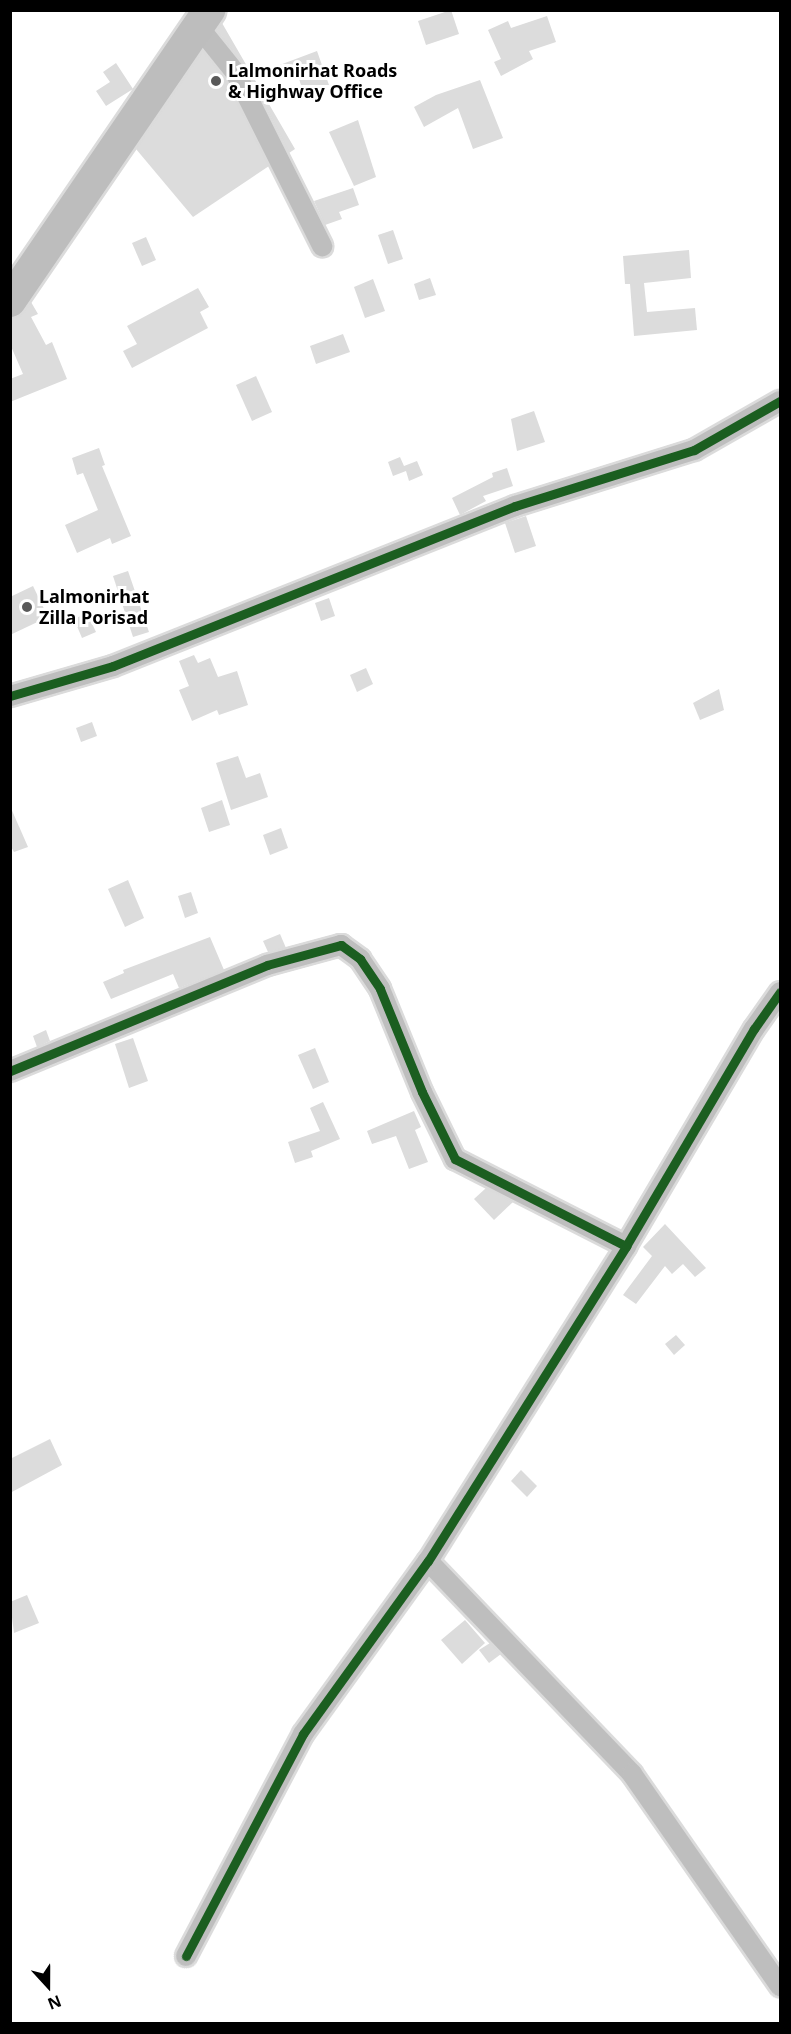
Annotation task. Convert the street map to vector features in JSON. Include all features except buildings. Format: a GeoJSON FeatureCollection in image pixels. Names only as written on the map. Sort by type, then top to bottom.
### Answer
{"type":"FeatureCollection","features":[{"type":"Feature","properties":{"kind":"highway"},"geometry":{"type":"LineString","coordinates":[[12,292],[203,18]]}},
{"type":"Feature","properties":{"kind":"street"},"geometry":{"type":"LineString","coordinates":[[203,18],[235,72],[322,246]]}},
{"type":"Feature","properties":{"kind":"street"},"geometry":{"type":"LineString","coordinates":[[10,696],[113,666],[515,506],[694,450],[780,401]]}},
{"type":"Feature","properties":{"kind":"street"},"geometry":{"type":"LineString","coordinates":[[10,1071],[267,965],[341,945],[360,959],[380,989],[422,1092],[455,1159],[626,1246]]}},
{"type":"Feature","properties":{"kind":"street"},"geometry":{"type":"LineString","coordinates":[[186,1956],[303,1734],[428,1561],[626,1246],[754,1029],[780,992]]}},
{"type":"Feature","properties":{"kind":"street"},"geometry":{"type":"LineString","coordinates":[[428,1561],[632,1774],[780,1986]]}},
{"type":"Feature","properties":{"kind":"cycle path"},"geometry":{"type":"LineString","coordinates":[[10,696],[113,666],[515,506],[694,450],[780,401]]}},
{"type":"Feature","properties":{"kind":"cycle path"},"geometry":{"type":"LineString","coordinates":[[10,1071],[267,965],[341,945],[360,959],[380,989],[422,1092],[455,1159],[626,1246]]}},
{"type":"Feature","properties":{"kind":"cycle path"},"geometry":{"type":"LineString","coordinates":[[186,1956],[303,1734],[428,1561],[626,1246],[754,1029],[780,992]]}},
{"type":"Feature","properties":{"kind":"place","name":"Lalmonirhat Roads & Highway Office"},"geometry":{"type":"Point","coordinates":[216,81]}},
{"type":"Feature","properties":{"kind":"place","name":"Lalmonirhat Zilla Porisad"},"geometry":{"type":"Point","coordinates":[27,607]}}]}
